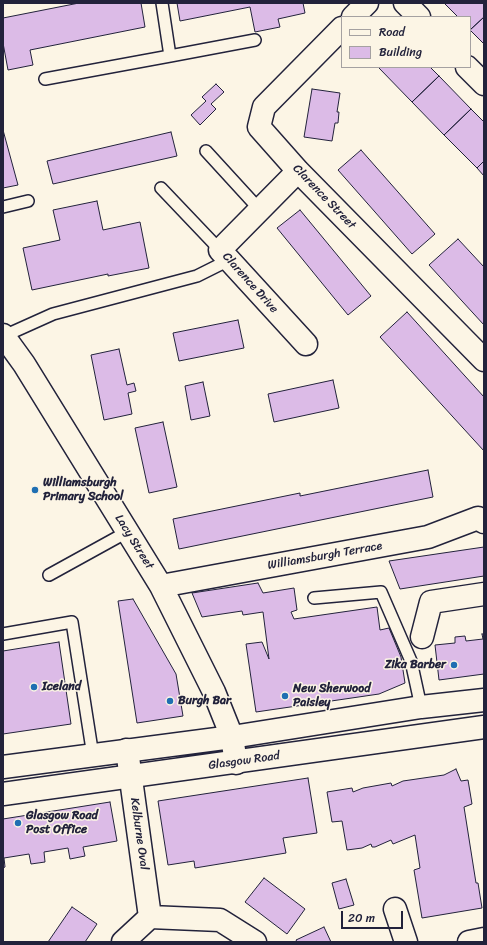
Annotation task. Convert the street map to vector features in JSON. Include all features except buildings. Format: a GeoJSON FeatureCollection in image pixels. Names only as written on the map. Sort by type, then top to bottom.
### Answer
{"type":"FeatureCollection","features":[{"type":"Feature","properties":{"kind":"street"},"geometry":{"type":"LineString","coordinates":[[354,16],[367,3]]}},
{"type":"Feature","properties":{"kind":"street"},"geometry":{"type":"LineString","coordinates":[[405,3],[417,16]]}},
{"type":"Feature","properties":{"kind":"street","name":"Clarence Street"},"geometry":{"type":"LineString","coordinates":[[341,29],[264,107],[259,127],[298,171],[484,360]]}},
{"type":"Feature","properties":{"kind":"street"},"geometry":{"type":"LineString","coordinates":[[468,68],[484,84]]}},
{"type":"Feature","properties":{"kind":"street","name":"Clarence Drive"},"geometry":{"type":"LineString","coordinates":[[298,171],[260,210],[225,255],[306,344]]}},
{"type":"Feature","properties":{"kind":"street","name":"Lacy Street"},"geometry":{"type":"LineString","coordinates":[[3,335],[24,364],[161,586],[214,692],[232,737],[236,763]]}},
{"type":"Feature","properties":{"kind":"street","name":"Williamsburgh Terrace"},"geometry":{"type":"LineString","coordinates":[[161,586],[428,537],[478,518],[484,522]]}},
{"type":"Feature","properties":{"kind":"street"},"geometry":{"type":"LineString","coordinates":[[422,637],[431,602],[484,594]]}},
{"type":"Feature","properties":{"kind":"street"},"geometry":{"type":"LineString","coordinates":[[3,767],[232,737],[421,707],[484,700]]}},
{"type":"Feature","properties":{"kind":"street","name":"Glasgow Road"},"geometry":{"type":"LineString","coordinates":[[3,794],[236,763],[484,727]]}},
{"type":"Feature","properties":{"kind":"street","name":"Kelburne Oval"},"geometry":{"type":"LineString","coordinates":[[127,750],[150,917]]}},
{"type":"Feature","properties":{"kind":"street"},"geometry":{"type":"LineString","coordinates":[[395,909],[406,942]]}},
{"type":"Feature","properties":{"kind":"street"},"geometry":{"type":"LineString","coordinates":[[123,942],[150,917],[220,920],[255,942]]}},
{"type":"Feature","properties":{"kind":"street"},"geometry":{"type":"LineString","coordinates":[[469,942],[484,939]]}},
{"type":"Feature","properties":{"kind":"lane"},"geometry":{"type":"LineString","coordinates":[[162,3],[170,56]]}},
{"type":"Feature","properties":{"kind":"lane"},"geometry":{"type":"LineString","coordinates":[[45,79],[255,40]]}},
{"type":"Feature","properties":{"kind":"lane"},"geometry":{"type":"LineString","coordinates":[[206,151],[260,210]]}},
{"type":"Feature","properties":{"kind":"lane"},"geometry":{"type":"LineString","coordinates":[[3,335],[53,314],[196,276],[225,255],[161,188]]}},
{"type":"Feature","properties":{"kind":"lane"},"geometry":{"type":"LineString","coordinates":[[3,207],[28,201]]}},
{"type":"Feature","properties":{"kind":"lane"},"geometry":{"type":"LineString","coordinates":[[49,575],[127,532]]}},
{"type":"Feature","properties":{"kind":"lane"},"geometry":{"type":"LineString","coordinates":[[314,598],[381,592],[411,661],[421,707]]}},
{"type":"Feature","properties":{"kind":"lane"},"geometry":{"type":"LineString","coordinates":[[3,634],[72,622],[93,756]]}},
{"type":"Feature","properties":{"kind":"place","name":"Williamsburgh Primary School"},"geometry":{"type":"Point","coordinates":[35,490]}},
{"type":"Feature","properties":{"kind":"place","name":"Zika Barber"},"geometry":{"type":"Point","coordinates":[454,665]}},
{"type":"Feature","properties":{"kind":"place","name":"Iceland"},"geometry":{"type":"Point","coordinates":[34,687]}},
{"type":"Feature","properties":{"kind":"place","name":"New Sherwood Paisley"},"geometry":{"type":"Point","coordinates":[285,696]}},
{"type":"Feature","properties":{"kind":"place","name":"Burgh Bar"},"geometry":{"type":"Point","coordinates":[170,701]}},
{"type":"Feature","properties":{"kind":"place","name":"Glasgow Road Post Office"},"geometry":{"type":"Point","coordinates":[18,823]}}]}
